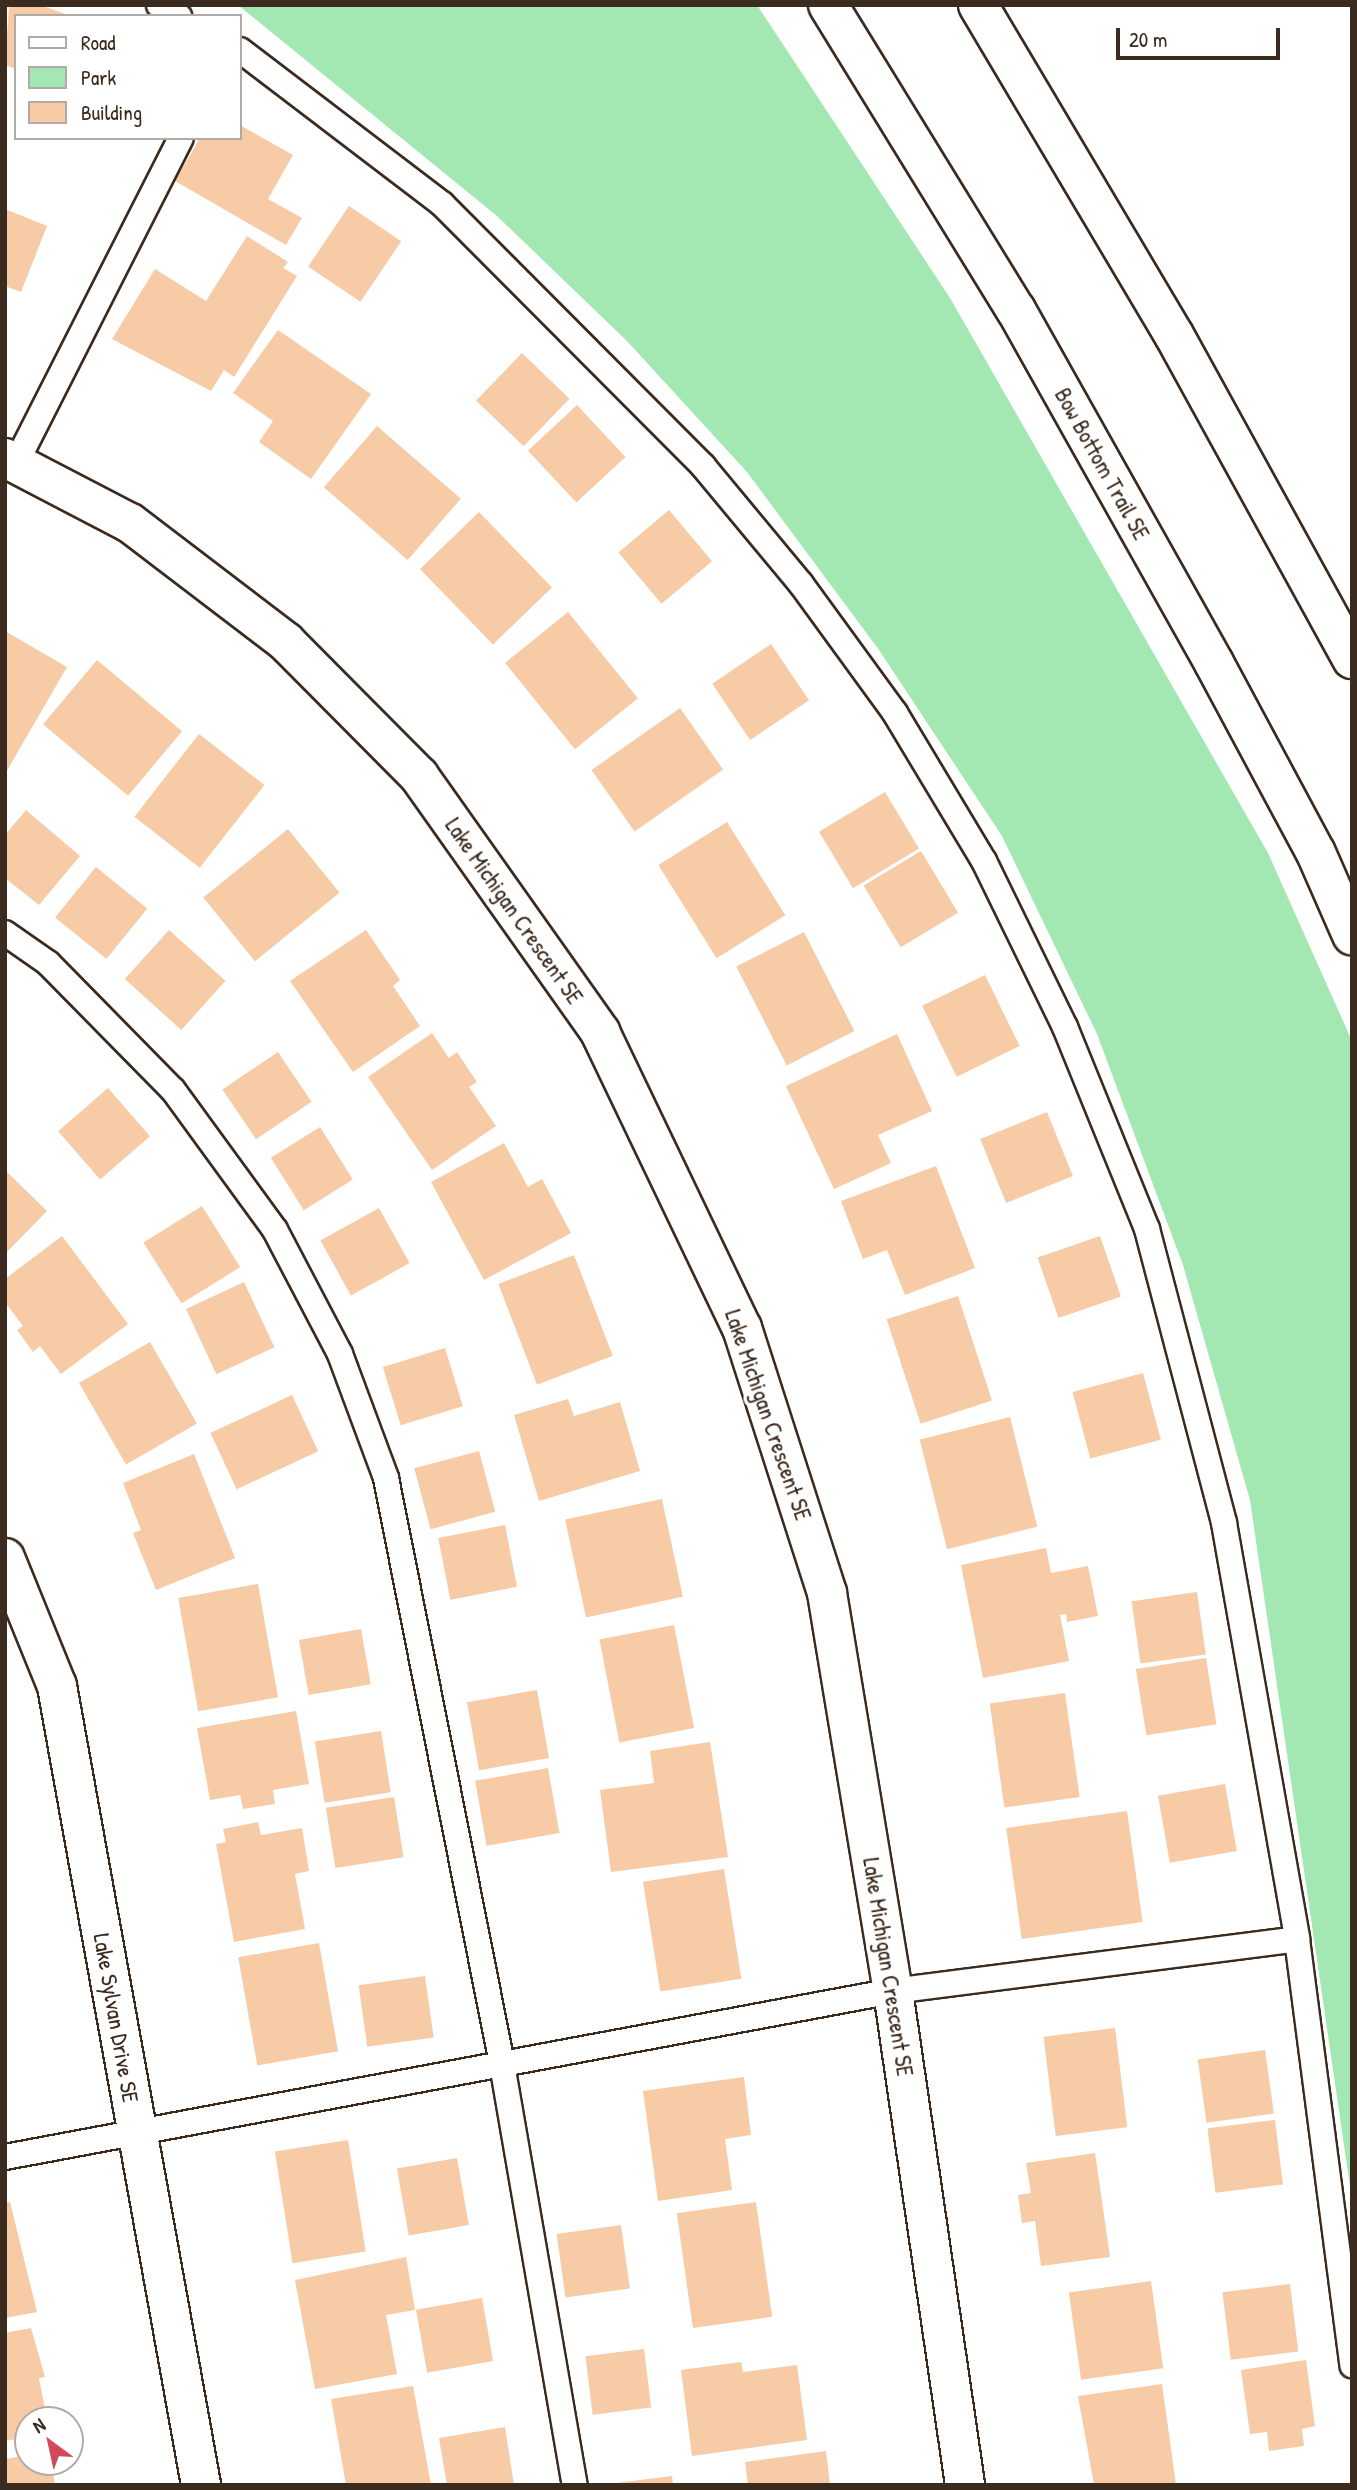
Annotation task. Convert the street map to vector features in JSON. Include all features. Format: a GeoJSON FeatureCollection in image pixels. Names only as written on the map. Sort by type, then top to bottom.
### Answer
{"type":"FeatureCollection","features":[{"type":"Feature","properties":{"kind":"main road","name":"Bow Bottom Trail SE"},"geometry":{"type":"LineString","coordinates":[[828,5],[1074,413],[1316,853],[1352,935]]}},
{"type":"Feature","properties":{"kind":"main road"},"geometry":{"type":"LineString","coordinates":[[978,5],[1174,335],[1352,659]]}},
{"type":"Feature","properties":{"kind":"main road","name":"Lake Michigan Crescent SE"},"geometry":{"type":"LineString","coordinates":[[10,460],[130,523],[286,642],[419,776],[600,1032],[743,1328],[827,1593],[893,1991],[965,2485]]}},
{"type":"Feature","properties":{"kind":"main road","name":"Lake Sylvan Drive SE"},"geometry":{"type":"LineString","coordinates":[[5,1558],[57,1686],[201,2485]]}},
{"type":"Feature","properties":{"kind":"lane"},"geometry":{"type":"LineString","coordinates":[[159,5],[175,14]]}},
{"type":"Feature","properties":{"kind":"lane"},"geometry":{"type":"LineString","coordinates":[[242,52],[442,204],[703,466],[801,584],[895,713],[984,861],[1065,1027],[1147,1229],[1224,1523],[1297,1938],[1352,2365]]}},
{"type":"Feature","properties":{"kind":"lane"},"geometry":{"type":"LineString","coordinates":[[10,460],[180,140]]}},
{"type":"Feature","properties":{"kind":"lane"},"geometry":{"type":"LineString","coordinates":[[5,933],[48,963],[173,1090],[275,1230],[340,1354],[386,1478],[502,2064],[575,2485]]}},
{"type":"Feature","properties":{"kind":"lane"},"geometry":{"type":"LineString","coordinates":[[5,2157],[893,1991],[1297,1938]]}},
{"type":"Feature","properties":{"kind":"green space"},"geometry":{"type":"Polygon","coordinates":[[[238,5],[757,5],[950,298],[1268,853],[1352,1041],[1352,2200],[1250,1500],[1183,1265],[1097,1034],[1002,836],[879,650],[747,472],[627,341],[497,216],[238,5]]]}},
{"type":"Feature","properties":{"kind":"building"},"geometry":{"type":"Polygon","coordinates":[[[9,5],[40,5],[65,14],[14,14],[14,68],[5,65],[9,5]]]}},
{"type":"Feature","properties":{"kind":"building"},"geometry":{"type":"Polygon","coordinates":[[[242,126],[293,155],[268,199],[302,218],[286,245],[175,181],[199,140],[242,140],[242,126]]]}},
{"type":"Feature","properties":{"kind":"building"},"geometry":{"type":"Polygon","coordinates":[[[349,206],[401,241],[360,302],[308,267],[349,206]]]}},
{"type":"Feature","properties":{"kind":"building"},"geometry":{"type":"Polygon","coordinates":[[[5,209],[47,226],[21,292],[5,286],[5,209]]]}},
{"type":"Feature","properties":{"kind":"building"},"geometry":{"type":"Polygon","coordinates":[[[247,236],[288,262],[283,268],[297,276],[234,377],[224,370],[211,391],[112,339],[155,269],[206,301],[247,236]]]}},
{"type":"Feature","properties":{"kind":"building"},"geometry":{"type":"Polygon","coordinates":[[[278,330],[371,394],[311,479],[259,442],[273,421],[233,393],[278,330]]]}},
{"type":"Feature","properties":{"kind":"building"},"geometry":{"type":"Polygon","coordinates":[[[522,353],[569,399],[524,446],[476,400],[522,353]]]}},
{"type":"Feature","properties":{"kind":"building"},"geometry":{"type":"Polygon","coordinates":[[[577,405],[625,457],[576,503],[528,451],[577,405]]]}},
{"type":"Feature","properties":{"kind":"building"},"geometry":{"type":"Polygon","coordinates":[[[377,426],[461,499],[408,560],[324,487],[377,426]]]}},
{"type":"Feature","properties":{"kind":"building"},"geometry":{"type":"Polygon","coordinates":[[[669,510],[712,561],[662,604],[618,552],[669,510]]]}},
{"type":"Feature","properties":{"kind":"building"},"geometry":{"type":"Polygon","coordinates":[[[479,512],[552,588],[493,644],[420,569],[479,512]]]}},
{"type":"Feature","properties":{"kind":"building"},"geometry":{"type":"Polygon","coordinates":[[[568,612],[638,698],[575,749],[505,663],[568,612]]]}},
{"type":"Feature","properties":{"kind":"building"},"geometry":{"type":"Polygon","coordinates":[[[5,631],[67,667],[5,774],[5,631]]]}},
{"type":"Feature","properties":{"kind":"building"},"geometry":{"type":"Polygon","coordinates":[[[771,644],[809,700],[750,740],[712,684],[771,644]]]}},
{"type":"Feature","properties":{"kind":"building"},"geometry":{"type":"Polygon","coordinates":[[[97,660],[182,731],[128,796],[43,724],[97,660]]]}},
{"type":"Feature","properties":{"kind":"building"},"geometry":{"type":"Polygon","coordinates":[[[680,708],[723,769],[635,831],[592,770],[680,708]]]}},
{"type":"Feature","properties":{"kind":"building"},"geometry":{"type":"Polygon","coordinates":[[[199,734],[264,785],[200,868],[134,817],[199,734]]]}},
{"type":"Feature","properties":{"kind":"building"},"geometry":{"type":"Polygon","coordinates":[[[885,792],[919,849],[853,888],[819,832],[885,792]]]}},
{"type":"Feature","properties":{"kind":"building"},"geometry":{"type":"Polygon","coordinates":[[[26,810],[80,856],[39,905],[5,878],[5,835],[26,810]]]}},
{"type":"Feature","properties":{"kind":"building"},"geometry":{"type":"Polygon","coordinates":[[[727,822],[785,915],[717,958],[658,865],[727,822]]]}},
{"type":"Feature","properties":{"kind":"building"},"geometry":{"type":"Polygon","coordinates":[[[288,829],[340,893],[255,961],[203,898],[288,829]]]}},
{"type":"Feature","properties":{"kind":"building"},"geometry":{"type":"Polygon","coordinates":[[[921,851],[958,913],[901,947],[864,886],[921,851]]]}},
{"type":"Feature","properties":{"kind":"building"},"geometry":{"type":"Polygon","coordinates":[[[96,867],[147,909],[106,959],[55,918],[96,867]]]}},
{"type":"Feature","properties":{"kind":"building"},"geometry":{"type":"Polygon","coordinates":[[[169,930],[225,981],[181,1030],[125,979],[169,930]]]}},
{"type":"Feature","properties":{"kind":"building"},"geometry":{"type":"Polygon","coordinates":[[[366,930],[400,980],[393,986],[420,1026],[353,1072],[290,981],[366,930]]]}},
{"type":"Feature","properties":{"kind":"building"},"geometry":{"type":"Polygon","coordinates":[[[804,932],[854,1031],[787,1065],[736,967],[804,932]]]}},
{"type":"Feature","properties":{"kind":"building"},"geometry":{"type":"Polygon","coordinates":[[[985,975],[1020,1046],[957,1077],[922,1006],[985,975]]]}},
{"type":"Feature","properties":{"kind":"building"},"geometry":{"type":"Polygon","coordinates":[[[432,1033],[449,1058],[457,1052],[477,1082],[469,1087],[496,1126],[432,1170],[368,1077],[432,1033]]]}},
{"type":"Feature","properties":{"kind":"building"},"geometry":{"type":"Polygon","coordinates":[[[897,1034],[932,1111],[878,1135],[891,1163],[834,1189],[786,1086],[897,1034]]]}},
{"type":"Feature","properties":{"kind":"building"},"geometry":{"type":"Polygon","coordinates":[[[278,1052],[312,1102],[256,1139],[222,1089],[278,1052]]]}},
{"type":"Feature","properties":{"kind":"building"},"geometry":{"type":"Polygon","coordinates":[[[108,1088],[150,1136],[100,1180],[58,1131],[108,1088]]]}},
{"type":"Feature","properties":{"kind":"building"},"geometry":{"type":"Polygon","coordinates":[[[1047,1112],[1073,1176],[1006,1203],[980,1139],[1047,1112]]]}},
{"type":"Feature","properties":{"kind":"building"},"geometry":{"type":"Polygon","coordinates":[[[320,1127],[353,1180],[304,1210],[271,1158],[320,1127]]]}},
{"type":"Feature","properties":{"kind":"building"},"geometry":{"type":"Polygon","coordinates":[[[504,1143],[528,1187],[542,1179],[571,1233],[484,1280],[431,1182],[504,1143]]]}},
{"type":"Feature","properties":{"kind":"building"},"geometry":{"type":"Polygon","coordinates":[[[936,1166],[975,1268],[905,1295],[887,1250],[863,1259],[841,1201],[936,1166]]]}},
{"type":"Feature","properties":{"kind":"building"},"geometry":{"type":"Polygon","coordinates":[[[5,1170],[47,1211],[5,1254],[5,1170]]]}},
{"type":"Feature","properties":{"kind":"building"},"geometry":{"type":"Polygon","coordinates":[[[202,1206],[240,1267],[182,1304],[143,1243],[202,1206]]]}},
{"type":"Feature","properties":{"kind":"building"},"geometry":{"type":"Polygon","coordinates":[[[379,1208],[410,1263],[351,1296],[320,1240],[379,1208]]]}},
{"type":"Feature","properties":{"kind":"building"},"geometry":{"type":"Polygon","coordinates":[[[62,1236],[128,1324],[61,1374],[40,1346],[33,1352],[17,1330],[23,1326],[5,1302],[5,1279],[62,1236]]]}},
{"type":"Feature","properties":{"kind":"building"},"geometry":{"type":"Polygon","coordinates":[[[1100,1236],[1121,1297],[1058,1318],[1038,1257],[1100,1236]]]}},
{"type":"Feature","properties":{"kind":"building"},"geometry":{"type":"Polygon","coordinates":[[[574,1255],[613,1356],[537,1385],[498,1284],[574,1255]]]}},
{"type":"Feature","properties":{"kind":"building"},"geometry":{"type":"Polygon","coordinates":[[[244,1282],[274,1347],[216,1374],[186,1309],[244,1282]]]}},
{"type":"Feature","properties":{"kind":"building"},"geometry":{"type":"Polygon","coordinates":[[[958,1296],[992,1401],[921,1424],[887,1319],[958,1296]]]}},
{"type":"Feature","properties":{"kind":"building"},"geometry":{"type":"Polygon","coordinates":[[[150,1342],[197,1423],[126,1464],[79,1383],[150,1342]]]}},
{"type":"Feature","properties":{"kind":"building"},"geometry":{"type":"Polygon","coordinates":[[[445,1348],[463,1406],[401,1425],[383,1367],[445,1348]]]}},
{"type":"Feature","properties":{"kind":"building"},"geometry":{"type":"Polygon","coordinates":[[[1143,1373],[1161,1440],[1090,1459],[1072,1392],[1143,1373]]]}},
{"type":"Feature","properties":{"kind":"building"},"geometry":{"type":"Polygon","coordinates":[[[292,1395],[318,1451],[237,1489],[210,1433],[292,1395]]]}},
{"type":"Feature","properties":{"kind":"building"},"geometry":{"type":"Polygon","coordinates":[[[568,1399],[574,1416],[620,1402],[640,1471],[539,1501],[514,1415],[568,1399]]]}},
{"type":"Feature","properties":{"kind":"building"},"geometry":{"type":"Polygon","coordinates":[[[1010,1417],[1037,1527],[947,1549],[920,1439],[1010,1417]]]}},
{"type":"Feature","properties":{"kind":"building"},"geometry":{"type":"Polygon","coordinates":[[[479,1451],[495,1512],[431,1529],[414,1468],[479,1451]]]}},
{"type":"Feature","properties":{"kind":"building"},"geometry":{"type":"Polygon","coordinates":[[[194,1454],[235,1558],[156,1590],[133,1533],[141,1530],[123,1483],[194,1454]]]}},
{"type":"Feature","properties":{"kind":"building"},"geometry":{"type":"Polygon","coordinates":[[[662,1499],[683,1597],[586,1617],[565,1520],[662,1499]]]}},
{"type":"Feature","properties":{"kind":"building"},"geometry":{"type":"Polygon","coordinates":[[[505,1525],[517,1587],[450,1600],[438,1538],[505,1525]]]}},
{"type":"Feature","properties":{"kind":"building"},"geometry":{"type":"Polygon","coordinates":[[[1046,1548],[1051,1573],[1088,1566],[1098,1616],[1067,1622],[1066,1614],[1060,1615],[1069,1661],[983,1678],[961,1565],[1046,1548]]]}},
{"type":"Feature","properties":{"kind":"building"},"geometry":{"type":"Polygon","coordinates":[[[258,1584],[278,1697],[198,1711],[178,1598],[258,1584]]]}},
{"type":"Feature","properties":{"kind":"building"},"geometry":{"type":"Polygon","coordinates":[[[1197,1592],[1206,1654],[1140,1664],[1132,1601],[1197,1592]]]}},
{"type":"Feature","properties":{"kind":"building"},"geometry":{"type":"Polygon","coordinates":[[[674,1625],[694,1728],[619,1743],[599,1640],[674,1625]]]}},
{"type":"Feature","properties":{"kind":"building"},"geometry":{"type":"Polygon","coordinates":[[[361,1629],[371,1684],[309,1695],[299,1640],[361,1629]]]}},
{"type":"Feature","properties":{"kind":"building"},"geometry":{"type":"Polygon","coordinates":[[[1206,1658],[1216,1724],[1146,1735],[1136,1669],[1206,1658]]]}},
{"type":"Feature","properties":{"kind":"building"},"geometry":{"type":"Polygon","coordinates":[[[537,1690],[549,1758],[479,1770],[467,1702],[537,1690]]]}},
{"type":"Feature","properties":{"kind":"building"},"geometry":{"type":"Polygon","coordinates":[[[1065,1693],[1080,1797],[1004,1808],[990,1704],[1065,1693]]]}},
{"type":"Feature","properties":{"kind":"building"},"geometry":{"type":"Polygon","coordinates":[[[296,1711],[309,1784],[273,1790],[275,1804],[243,1809],[240,1795],[210,1800],[197,1728],[296,1711]]]}},
{"type":"Feature","properties":{"kind":"building"},"geometry":{"type":"Polygon","coordinates":[[[381,1731],[391,1792],[325,1803],[315,1741],[381,1731]]]}},
{"type":"Feature","properties":{"kind":"building"},"geometry":{"type":"Polygon","coordinates":[[[710,1742],[728,1857],[611,1872],[600,1790],[654,1783],[650,1751],[710,1742]]]}},
{"type":"Feature","properties":{"kind":"building"},"geometry":{"type":"Polygon","coordinates":[[[548,1768],[559,1833],[487,1846],[475,1781],[548,1768]]]}},
{"type":"Feature","properties":{"kind":"building"},"geometry":{"type":"Polygon","coordinates":[[[1225,1784],[1237,1851],[1170,1863],[1158,1796],[1225,1784]]]}},
{"type":"Feature","properties":{"kind":"building"},"geometry":{"type":"Polygon","coordinates":[[[394,1797],[404,1857],[335,1868],[326,1808],[394,1797]]]}},
{"type":"Feature","properties":{"kind":"building"},"geometry":{"type":"Polygon","coordinates":[[[1127,1811],[1143,1922],[1022,1939],[1006,1828],[1127,1811]]]}},
{"type":"Feature","properties":{"kind":"building"},"geometry":{"type":"Polygon","coordinates":[[[258,1822],[261,1835],[302,1828],[309,1871],[295,1874],[305,1929],[234,1942],[216,1844],[226,1842],[223,1829],[258,1822]]]}},
{"type":"Feature","properties":{"kind":"building"},"geometry":{"type":"Polygon","coordinates":[[[724,1869],[741,1979],[660,1991],[643,1882],[724,1869]]]}},
{"type":"Feature","properties":{"kind":"building"},"geometry":{"type":"Polygon","coordinates":[[[319,1943],[338,2051],[257,2066],[238,1957],[319,1943]]]}},
{"type":"Feature","properties":{"kind":"building"},"geometry":{"type":"Polygon","coordinates":[[[425,1976],[434,2037],[367,2047],[359,1985],[425,1976]]]}},
{"type":"Feature","properties":{"kind":"building"},"geometry":{"type":"Polygon","coordinates":[[[1115,2028],[1127,2127],[1056,2136],[1044,2037],[1115,2028]]]}},
{"type":"Feature","properties":{"kind":"building"},"geometry":{"type":"Polygon","coordinates":[[[1265,2050],[1274,2113],[1207,2123],[1198,2059],[1265,2050]]]}},
{"type":"Feature","properties":{"kind":"building"},"geometry":{"type":"Polygon","coordinates":[[[744,2077],[751,2135],[725,2139],[732,2190],[658,2201],[643,2091],[744,2077]]]}},
{"type":"Feature","properties":{"kind":"building"},"geometry":{"type":"Polygon","coordinates":[[[1275,2120],[1283,2185],[1215,2193],[1208,2128],[1275,2120]]]}},
{"type":"Feature","properties":{"kind":"building"},"geometry":{"type":"Polygon","coordinates":[[[348,2140],[366,2252],[293,2263],[275,2152],[348,2140]]]}},
{"type":"Feature","properties":{"kind":"building"},"geometry":{"type":"Polygon","coordinates":[[[1095,2153],[1110,2257],[1041,2266],[1035,2221],[1022,2223],[1018,2195],[1031,2193],[1026,2163],[1095,2153]]]}},
{"type":"Feature","properties":{"kind":"building"},"geometry":{"type":"Polygon","coordinates":[[[457,2158],[469,2225],[409,2236],[397,2169],[457,2158]]]}},
{"type":"Feature","properties":{"kind":"building"},"geometry":{"type":"Polygon","coordinates":[[[10,2202],[37,2312],[5,2318],[5,2203],[10,2202]]]}},
{"type":"Feature","properties":{"kind":"building"},"geometry":{"type":"Polygon","coordinates":[[[756,2202],[772,2317],[693,2328],[677,2213],[756,2202]]]}},
{"type":"Feature","properties":{"kind":"building"},"geometry":{"type":"Polygon","coordinates":[[[621,2225],[630,2288],[566,2297],[557,2234],[621,2225]]]}},
{"type":"Feature","properties":{"kind":"building"},"geometry":{"type":"Polygon","coordinates":[[[406,2257],[415,2310],[386,2315],[397,2374],[315,2389],[295,2280],[406,2257]]]}},
{"type":"Feature","properties":{"kind":"building"},"geometry":{"type":"Polygon","coordinates":[[[1151,2281],[1163,2368],[1081,2380],[1069,2293],[1151,2281]]]}},
{"type":"Feature","properties":{"kind":"building"},"geometry":{"type":"Polygon","coordinates":[[[1290,2284],[1298,2351],[1231,2360],[1223,2292],[1290,2284]]]}},
{"type":"Feature","properties":{"kind":"building"},"geometry":{"type":"Polygon","coordinates":[[[482,2298],[493,2361],[427,2373],[416,2310],[482,2298]]]}},
{"type":"Feature","properties":{"kind":"building"},"geometry":{"type":"Polygon","coordinates":[[[31,2328],[45,2377],[39,2378],[44,2406],[14,2406],[14,2439],[5,2441],[5,2333],[31,2328]]]}},
{"type":"Feature","properties":{"kind":"building"},"geometry":{"type":"Polygon","coordinates":[[[644,2349],[651,2408],[593,2415],[585,2356],[644,2349]]]}},
{"type":"Feature","properties":{"kind":"building"},"geometry":{"type":"Polygon","coordinates":[[[1306,2360],[1315,2426],[1302,2429],[1304,2446],[1269,2451],[1267,2432],[1250,2434],[1241,2370],[1306,2360]]]}},
{"type":"Feature","properties":{"kind":"building"},"geometry":{"type":"Polygon","coordinates":[[[741,2362],[743,2372],[797,2365],[807,2440],[692,2456],[681,2370],[741,2362]]]}},
{"type":"Feature","properties":{"kind":"building"},"geometry":{"type":"Polygon","coordinates":[[[1162,2384],[1176,2485],[1094,2485],[1078,2396],[1162,2384]]]}},
{"type":"Feature","properties":{"kind":"building"},"geometry":{"type":"Polygon","coordinates":[[[413,2386],[431,2485],[346,2485],[331,2399],[413,2386]]]}},
{"type":"Feature","properties":{"kind":"building"},"geometry":{"type":"Polygon","coordinates":[[[505,2427],[514,2485],[447,2485],[439,2438],[505,2427]]]}},
{"type":"Feature","properties":{"kind":"building"},"geometry":{"type":"Polygon","coordinates":[[[826,2451],[830,2485],[748,2485],[745,2462],[826,2451]]]}},
{"type":"Feature","properties":{"kind":"building"},"geometry":{"type":"Polygon","coordinates":[[[14,2457],[14,2476],[53,2476],[55,2485],[5,2485],[5,2459],[14,2457]]]}},
{"type":"Feature","properties":{"kind":"building"},"geometry":{"type":"Polygon","coordinates":[[[672,2476],[673,2485],[616,2485],[616,2483],[672,2476]]]}}]}
